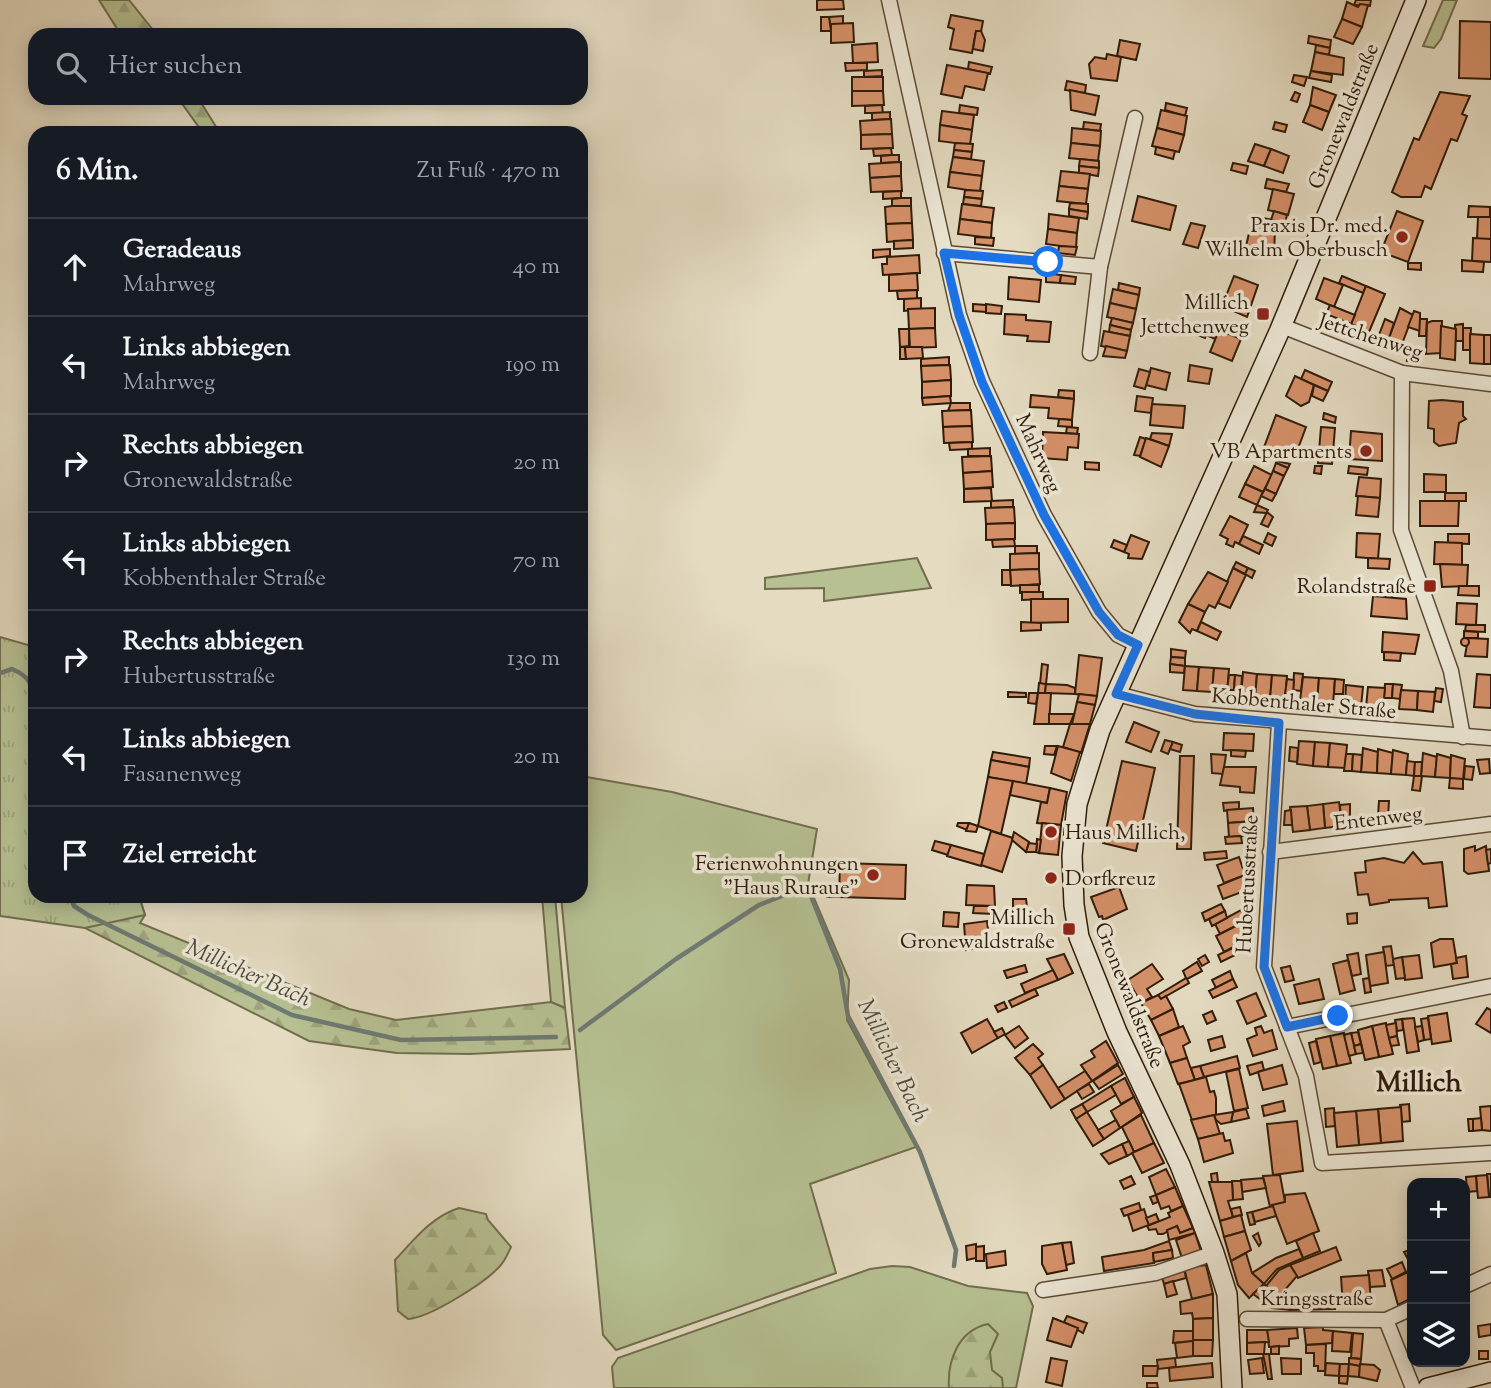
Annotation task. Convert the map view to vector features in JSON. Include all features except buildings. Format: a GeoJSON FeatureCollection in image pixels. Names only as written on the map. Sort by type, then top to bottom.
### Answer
{"type":"FeatureCollection","features":[{"type":"Feature","properties":{"kind":"main road","name":"Gronewaldstraße"},"geometry":{"type":"LineString","coordinates":[[1232,1388],[1227,1294],[1214,1253],[1180,1165],[1117,1032],[1077,927],[1072,856],[1077,804],[1100,730],[1282,326],[1416,0]]}},
{"type":"Feature","properties":{"kind":"main road"},"geometry":{"type":"LineString","coordinates":[[1428,1388],[1491,1373]]}},
{"type":"Feature","properties":{"kind":"street","name":"Mahrweg"},"geometry":{"type":"LineString","coordinates":[[889,0],[959,315],[982,382],[1044,515],[1099,612],[1118,635],[1138,645]]}},
{"type":"Feature","properties":{"kind":"street"},"geometry":{"type":"LineString","coordinates":[[1090,352],[1100,267],[1135,118]]}},
{"type":"Feature","properties":{"kind":"street"},"geometry":{"type":"LineString","coordinates":[[944,253],[1100,267]]}},
{"type":"Feature","properties":{"kind":"street","name":"Jettchenweg"},"geometry":{"type":"LineString","coordinates":[[1282,326],[1402,373],[1491,384]]}},
{"type":"Feature","properties":{"kind":"street"},"geometry":{"type":"LineString","coordinates":[[1402,373],[1401,530],[1451,671],[1463,737]]}},
{"type":"Feature","properties":{"kind":"street","name":"Kobbenthaler Straße"},"geometry":{"type":"LineString","coordinates":[[1116,694],[1195,714],[1279,723],[1491,738]]}},
{"type":"Feature","properties":{"kind":"street","name":"Hubertusstraße"},"geometry":{"type":"LineString","coordinates":[[1279,723],[1264,967],[1307,1076],[1322,1163],[1491,1153]]}},
{"type":"Feature","properties":{"kind":"street","name":"Entenweg"},"geometry":{"type":"LineString","coordinates":[[1270,852],[1491,824]]}},
{"type":"Feature","properties":{"kind":"street"},"geometry":{"type":"LineString","coordinates":[[1287,1027],[1491,986]]}},
{"type":"Feature","properties":{"kind":"street"},"geometry":{"type":"LineString","coordinates":[[1043,1290],[1156,1273],[1214,1253]]}},
{"type":"Feature","properties":{"kind":"street"},"geometry":{"type":"LineString","coordinates":[[1470,1284],[1491,1274]]}},
{"type":"Feature","properties":{"kind":"street","name":"Kringsstraße"},"geometry":{"type":"LineString","coordinates":[[1247,1319],[1386,1320],[1407,1310]]}},
{"type":"Feature","properties":{"kind":"street","name":"Kringsstraße"},"geometry":{"type":"LineString","coordinates":[[1386,1320],[1413,1388]]}},
{"type":"Feature","properties":{"kind":"green space"},"geometry":{"type":"Polygon","coordinates":[[[99,0],[129,0],[151,28],[117,28],[99,0]]]}},
{"type":"Feature","properties":{"kind":"green space"},"geometry":{"type":"Polygon","coordinates":[[[1443,0],[1457,0],[1441,39],[1434,48],[1423,46],[1443,0]]]}},
{"type":"Feature","properties":{"kind":"green space"},"geometry":{"type":"Polygon","coordinates":[[[183,105],[202,105],[216,126],[198,126],[183,105]]]}},
{"type":"Feature","properties":{"kind":"green space"},"geometry":{"type":"Polygon","coordinates":[[[917,558],[931,588],[824,601],[824,588],[765,589],[765,578],[917,558]]]}},
{"type":"Feature","properties":{"kind":"green space"},"geometry":{"type":"Polygon","coordinates":[[[0,637],[28,645],[28,903],[141,903],[145,915],[85,928],[0,916],[0,637]]]}},
{"type":"Feature","properties":{"kind":"green space"},"geometry":{"type":"Polygon","coordinates":[[[588,777],[672,792],[817,829],[808,884],[849,980],[847,1020],[916,1147],[810,1184],[836,1273],[616,1350],[603,1335],[562,903],[588,903],[588,777]]]}},
{"type":"Feature","properties":{"kind":"green space"},"geometry":{"type":"Polygon","coordinates":[[[100,903],[141,903],[145,915],[140,923],[349,1009],[396,1020],[551,1002],[565,1008],[570,1049],[470,1054],[397,1053],[309,1041],[85,928],[66,909],[100,903]]]}},
{"type":"Feature","properties":{"kind":"green space"},"geometry":{"type":"Polygon","coordinates":[[[543,903],[556,903],[565,1008],[551,1002],[543,903]]]}},
{"type":"Feature","properties":{"kind":"green space"},"geometry":{"type":"Polygon","coordinates":[[[459,1208],[486,1214],[511,1247],[502,1264],[482,1281],[429,1313],[408,1319],[398,1311],[395,1260],[431,1223],[459,1208]]]}},
{"type":"Feature","properties":{"kind":"green space"},"geometry":{"type":"Polygon","coordinates":[[[910,1267],[968,1286],[1027,1293],[1033,1306],[1016,1388],[614,1388],[612,1367],[618,1358],[870,1269],[910,1267]]]}},
{"type":"Feature","properties":{"kind":"green space"},"geometry":{"type":"Polygon","coordinates":[[[988,1324],[998,1334],[990,1352],[992,1370],[1002,1378],[1003,1388],[949,1388],[950,1367],[957,1348],[969,1333],[988,1324]]]}},
{"type":"Feature","properties":{"kind":"waterway","name":"Millicher Bach"},"geometry":{"type":"LineString","coordinates":[[0,673],[12,669],[28,681]]}},
{"type":"Feature","properties":{"kind":"waterway","name":"Millicher Bach"},"geometry":{"type":"LineString","coordinates":[[580,1030],[676,959],[759,905],[807,886],[840,969],[848,1016],[920,1152],[956,1250],[954,1266]]}},
{"type":"Feature","properties":{"kind":"waterway","name":"Millicher Bach"},"geometry":{"type":"LineString","coordinates":[[73,903],[88,915],[292,1015],[401,1040],[556,1037]]}},
{"type":"Feature","properties":{"kind":"place","name":"Praxis Dr. med. Wilhelm Oberbusch"},"geometry":{"type":"Point","coordinates":[1402,237]}},
{"type":"Feature","properties":{"kind":"place","name":"Millich Jettchenweg"},"geometry":{"type":"Point","coordinates":[1263,314]}},
{"type":"Feature","properties":{"kind":"place","name":"VB Apartments"},"geometry":{"type":"Point","coordinates":[1366,451]}},
{"type":"Feature","properties":{"kind":"place","name":"Rolandstraße"},"geometry":{"type":"Point","coordinates":[1430,586]}},
{"type":"Feature","properties":{"kind":"place","name":"Haus Millich,"},"geometry":{"type":"Point","coordinates":[1051,832]}},
{"type":"Feature","properties":{"kind":"place","name":"Ferienwohnungen \"Haus Ruraue\""},"geometry":{"type":"Point","coordinates":[873,875]}},
{"type":"Feature","properties":{"kind":"place","name":"Dorfkreuz"},"geometry":{"type":"Point","coordinates":[1051,878]}},
{"type":"Feature","properties":{"kind":"place","name":"Millich Gronewaldstraße"},"geometry":{"type":"Point","coordinates":[1069,929]}},
{"type":"Feature","properties":{"kind":"district","name":"Millich"},"geometry":{"type":"Point","coordinates":[1419,1081]}},
{"type":"Feature","properties":{"kind":"route"},"geometry":{"type":"LineString","coordinates":[[1048,262],[944,253],[959,315],[982,382],[1044,515],[1099,612],[1118,635],[1138,645],[1116,694],[1195,714],[1279,723],[1264,967],[1287,1027],[1338,1016]]}}]}
